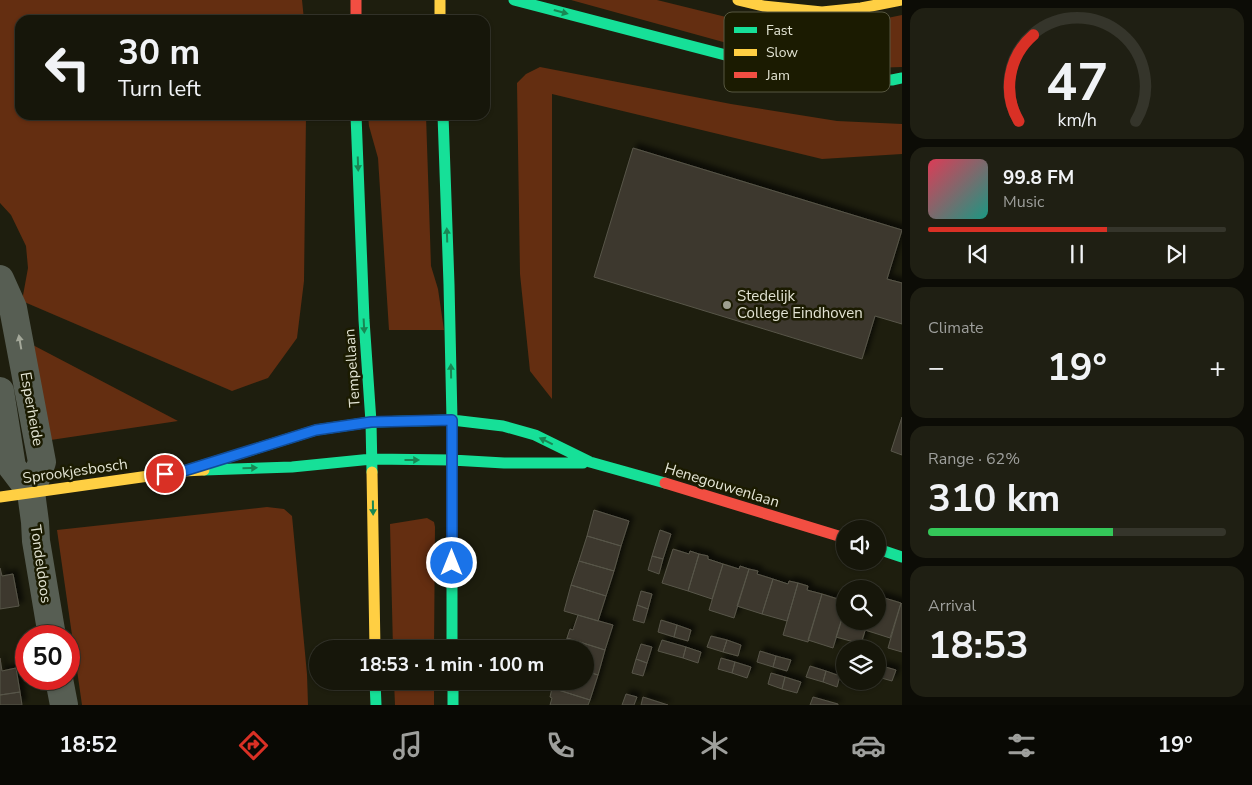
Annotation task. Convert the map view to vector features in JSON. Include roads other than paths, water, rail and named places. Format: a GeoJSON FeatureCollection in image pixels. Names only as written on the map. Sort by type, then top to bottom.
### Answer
{"type":"FeatureCollection","features":[{"type":"Feature","properties":{"kind":"main road"},"geometry":{"type":"LineString","coordinates":[[356,0],[356,15]]}},
{"type":"Feature","properties":{"kind":"main road"},"geometry":{"type":"LineString","coordinates":[[440,0],[440,15]]}},
{"type":"Feature","properties":{"kind":"main road"},"geometry":{"type":"LineString","coordinates":[[514,0],[724,55]]}},
{"type":"Feature","properties":{"kind":"main road"},"geometry":{"type":"LineString","coordinates":[[738,0],[763,6],[822,12],[861,8],[902,0]]}},
{"type":"Feature","properties":{"kind":"main road","name":"Tempellaan"},"geometry":{"type":"LineString","coordinates":[[356,120],[364,320],[371,422],[375,640]]}},
{"type":"Feature","properties":{"kind":"main road"},"geometry":{"type":"LineString","coordinates":[[443,120],[452,420],[452,640]]}},
{"type":"Feature","properties":{"kind":"main road","name":"Henegouwenlaan"},"geometry":{"type":"LineString","coordinates":[[371,422],[452,420],[503,426],[535,435],[590,462],[836,535]]}},
{"type":"Feature","properties":{"kind":"main road","name":"Sprookjesbosch"},"geometry":{"type":"LineString","coordinates":[[184,471],[316,430],[371,422]]}},
{"type":"Feature","properties":{"kind":"main road","name":"Henegouwenlaan"},"geometry":{"type":"LineString","coordinates":[[372,459],[504,463],[590,462]]}},
{"type":"Feature","properties":{"kind":"main road","name":"Sprookjesbosch"},"geometry":{"type":"LineString","coordinates":[[0,497],[184,471],[292,466],[372,459]]}},
{"type":"Feature","properties":{"kind":"main road"},"geometry":{"type":"LineString","coordinates":[[886,552],[902,557]]}},
{"type":"Feature","properties":{"kind":"main road"},"geometry":{"type":"LineString","coordinates":[[376,690],[376,705]]}},
{"type":"Feature","properties":{"kind":"main road"},"geometry":{"type":"LineString","coordinates":[[453,690],[453,705]]}},
{"type":"Feature","properties":{"kind":"street","name":"Esperheide"},"geometry":{"type":"LineString","coordinates":[[0,279],[13,308],[42,462],[31,492]]}},
{"type":"Feature","properties":{"kind":"street","name":"Esperheide"},"geometry":{"type":"LineString","coordinates":[[0,391],[12,467],[31,492]]}},
{"type":"Feature","properties":{"kind":"street","name":"Tondeldoos"},"geometry":{"type":"LineString","coordinates":[[31,492],[36,522],[36,541],[50,625]]}},
{"type":"Feature","properties":{"kind":"street"},"geometry":{"type":"LineString","coordinates":[[61,690],[64,705]]}},
{"type":"Feature","properties":{"kind":"place","name":"Stedelijk College Eindhoven"},"geometry":{"type":"Point","coordinates":[727,305]}}]}
